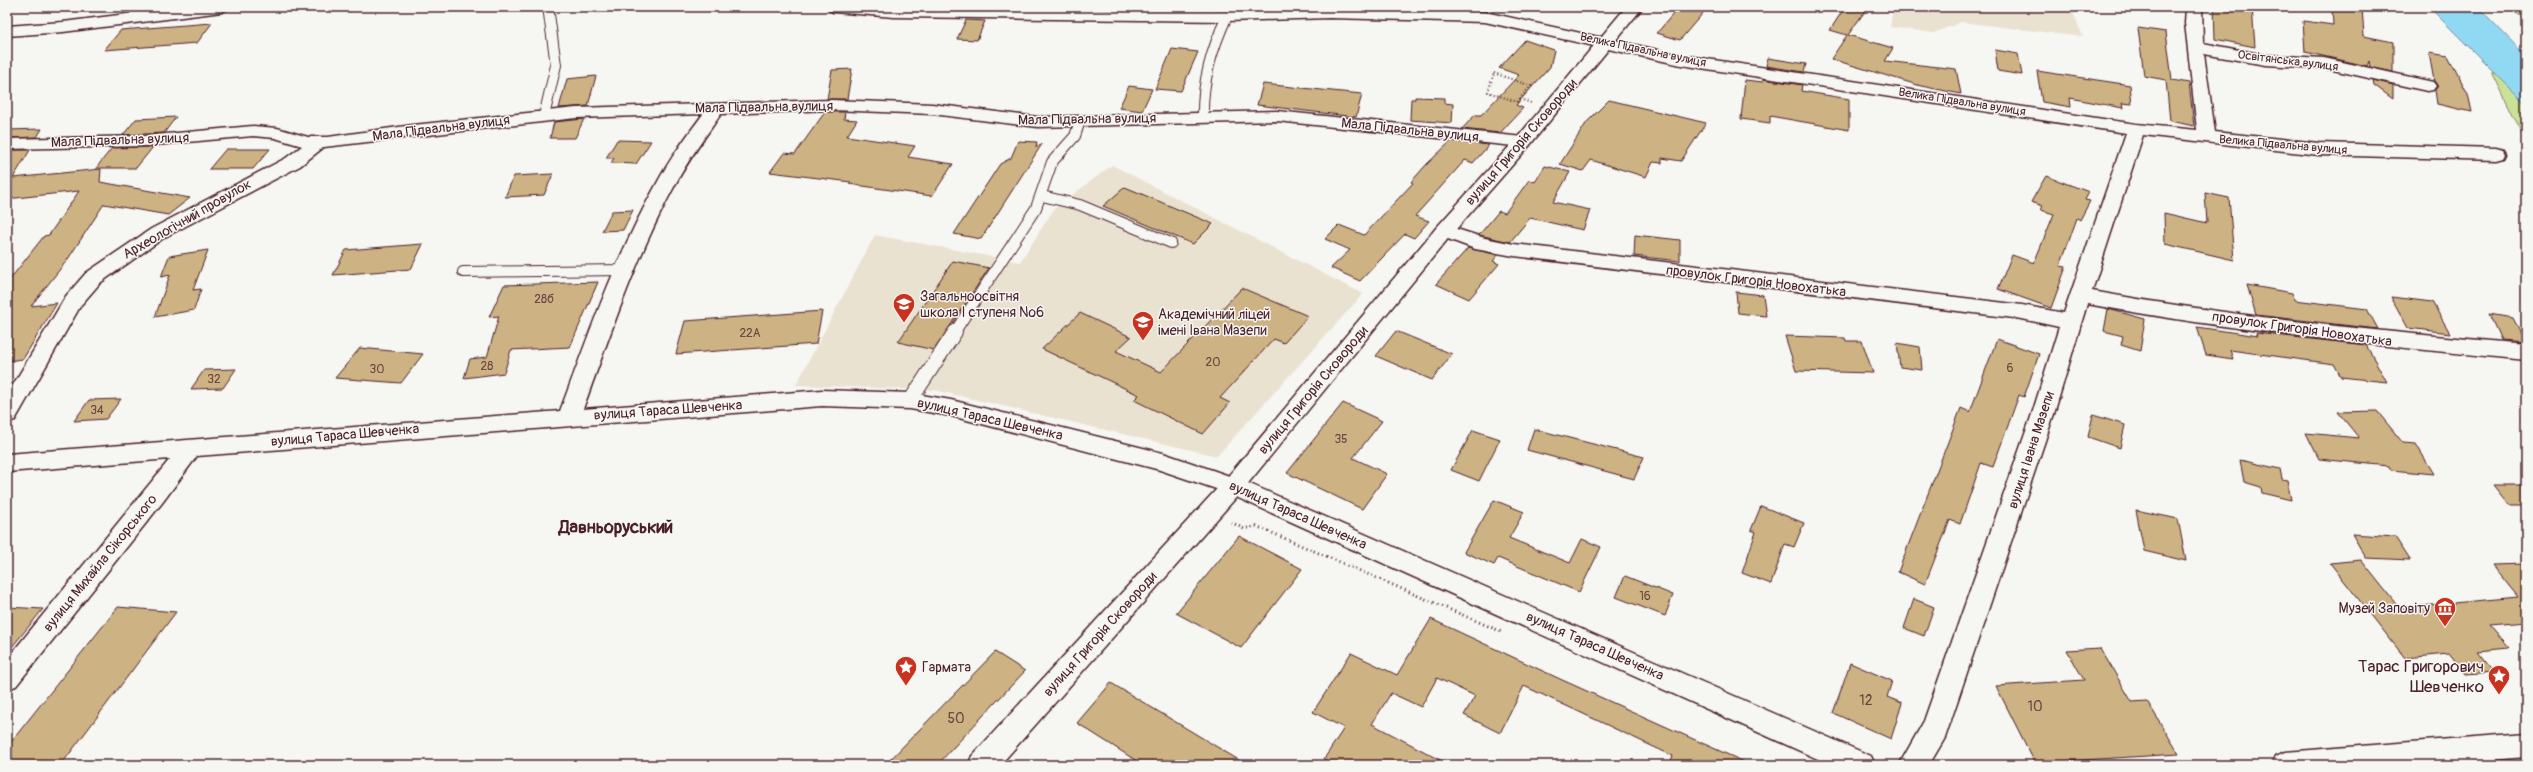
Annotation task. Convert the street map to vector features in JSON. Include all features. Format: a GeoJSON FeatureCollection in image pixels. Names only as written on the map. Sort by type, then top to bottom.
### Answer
{"type":"FeatureCollection","features":[{"type":"Feature","properties":{"kind":"street"},"geometry":{"type":"LineString","coordinates":[[7,31],[64,27],[138,13],[222,7]]}},
{"type":"Feature","properties":{"kind":"street","name":"Велика Підвальна вулиця"},"geometry":{"type":"LineString","coordinates":[[833,7],[894,12],[1227,16],[1360,10],[1485,18],[1681,60],[2136,129],[2206,138],[2363,152],[2496,154]]}},
{"type":"Feature","properties":{"kind":"street","name":"вулиця Григорія Сковороди"},"geometry":{"type":"LineString","coordinates":[[982,765],[1233,486],[1444,231],[1522,142],[1635,7]]}},
{"type":"Feature","properties":{"kind":"street"},"geometry":{"type":"LineString","coordinates":[[2194,7],[2195,46],[2204,100],[2206,138]]}},
{"type":"Feature","properties":{"kind":"street","name":"Освітянська вулиця"},"geometry":{"type":"LineString","coordinates":[[2195,46],[2258,59],[2324,63],[2427,86]]}},
{"type":"Feature","properties":{"kind":"street","name":"Мала Підвальна вулиця"},"geometry":{"type":"LineString","coordinates":[[7,144],[144,141],[253,131],[277,133],[318,143],[544,116],[717,107],[863,105],[932,109],[1025,122],[1203,116],[1292,117],[1522,142]]}},
{"type":"Feature","properties":{"kind":"street"},"geometry":{"type":"LineString","coordinates":[[569,417],[625,270],[659,194],[717,107]]}},
{"type":"Feature","properties":{"kind":"street","name":"вулиця Івана Мазепи"},"geometry":{"type":"LineString","coordinates":[[1913,765],[1931,738],[1938,721],[2044,414],[2070,322],[2136,129]]}},
{"type":"Feature","properties":{"kind":"street","name":"Археологічний провулок"},"geometry":{"type":"LineString","coordinates":[[7,414],[73,301],[93,278],[158,233],[293,162],[318,143]]}},
{"type":"Feature","properties":{"kind":"street","name":"провулок Григорія Новохатька"},"geometry":{"type":"LineString","coordinates":[[1444,231],[1482,244],[1534,253],[2015,311],[2070,322]]}},
{"type":"Feature","properties":{"kind":"street","name":"провулок Григорія Новохатька"},"geometry":{"type":"LineString","coordinates":[[2080,296],[2145,308],[2368,338],[2526,352]]}},
{"type":"Feature","properties":{"kind":"street","name":"вулиця Тараса Шевченка"},"geometry":{"type":"LineString","coordinates":[[7,463],[191,447],[822,398],[910,401],[951,408],[1036,428],[1163,462],[1233,486],[1861,765]]}},
{"type":"Feature","properties":{"kind":"street","name":"вулиця Михайла Сікорського"},"geometry":{"type":"LineString","coordinates":[[7,678],[154,497],[191,447]]}},
{"type":"Feature","properties":{"kind":"street"},"geometry":{"type":"LineString","coordinates":[[2285,765],[2526,745]]}},
{"type":"Feature","properties":{"kind":"lane"},"geometry":{"type":"LineString","coordinates":[[544,116],[556,65],[548,7]]}},
{"type":"Feature","properties":{"kind":"lane"},"geometry":{"type":"LineString","coordinates":[[1203,116],[1204,80],[1212,52],[1227,16]]}},
{"type":"Feature","properties":{"kind":"lane"},"geometry":{"type":"LineString","coordinates":[[910,401],[1042,196],[1050,166],[1076,134],[1080,121]]}},
{"type":"Feature","properties":{"kind":"lane"},"geometry":{"type":"LineString","coordinates":[[1042,196],[1080,205],[1171,243]]}},
{"type":"Feature","properties":{"kind":"lane"},"geometry":{"type":"LineString","coordinates":[[464,272],[625,270]]}},
{"type":"Feature","properties":{"kind":"path"},"geometry":{"type":"LineString","coordinates":[[1494,73],[1516,81],[1531,86],[1517,102],[1502,97],[1488,92],[1494,73]]}},
{"type":"Feature","properties":{"kind":"path"},"geometry":{"type":"LineString","coordinates":[[1210,512],[1244,528],[1256,526],[1504,633]]}},
{"type":"Feature","properties":{"kind":"shaded area"},"geometry":{"type":"Polygon","coordinates":[[[1883,7],[2071,7],[2083,37],[1961,22],[1934,33],[1890,27],[1893,10],[1883,7]]]}},
{"type":"Feature","properties":{"kind":"shaded area","name":"Академічний ліцей імені Івана Мазепи"},"geometry":{"type":"Polygon","coordinates":[[[1112,165],[1363,294],[1217,456],[934,390],[796,385],[875,235],[1020,262],[1054,209],[1112,165]]]}},
{"type":"Feature","properties":{"kind":"green space"},"geometry":{"type":"Polygon","coordinates":[[[2510,7],[2526,7],[2526,26],[2521,16],[2512,11],[2510,7]]]}},
{"type":"Feature","properties":{"kind":"green space"},"geometry":{"type":"Polygon","coordinates":[[[2492,72],[2526,88],[2526,141],[2492,72]]]}},
{"type":"Feature","properties":{"kind":"water"},"geometry":{"type":"Polygon","coordinates":[[[2429,7],[2478,7],[2526,56],[2526,104],[2429,7]]]}},
{"type":"Feature","properties":{"kind":"building"},"geometry":{"type":"Polygon","coordinates":[[[1679,7],[1708,7],[1680,40],[1657,33],[1679,7]]]}},
{"type":"Feature","properties":{"kind":"building"},"geometry":{"type":"Polygon","coordinates":[[[1845,7],[1868,7],[1848,35],[1893,48],[1885,61],[1956,69],[1961,94],[1921,86],[1831,59],[1847,35],[1830,30],[1845,7]]]}},
{"type":"Feature","properties":{"kind":"building"},"geometry":{"type":"Polygon","coordinates":[[[2214,7],[2252,7],[2255,47],[2215,39],[2214,7]]]}},
{"type":"Feature","properties":{"kind":"building"},"geometry":{"type":"Polygon","coordinates":[[[2332,7],[2362,7],[2364,36],[2393,42],[2393,72],[2370,67],[2369,61],[2367,66],[2305,52],[2303,21],[2333,25],[2332,7]]]}},
{"type":"Feature","properties":{"kind":"building"},"geometry":{"type":"Polygon","coordinates":[[[966,20],[985,21],[977,40],[957,39],[966,20]]]}},
{"type":"Feature","properties":{"kind":"building"},"geometry":{"type":"Polygon","coordinates":[[[212,23],[197,43],[104,50],[121,30],[212,23]]]}},
{"type":"Feature","properties":{"kind":"building"},"geometry":{"type":"Polygon","coordinates":[[[2138,28],[2166,32],[2172,80],[2189,83],[2194,126],[2170,121],[2166,80],[2144,76],[2138,28]]]}},
{"type":"Feature","properties":{"kind":"building"},"geometry":{"type":"Polygon","coordinates":[[[1525,40],[1554,50],[1550,67],[1516,105],[1523,108],[1500,133],[1462,129],[1475,115],[1481,115],[1519,75],[1499,68],[1525,40]]]}},
{"type":"Feature","properties":{"kind":"building"},"geometry":{"type":"Polygon","coordinates":[[[1172,49],[1198,52],[1181,91],[1155,89],[1172,49]]]}},
{"type":"Feature","properties":{"kind":"building"},"geometry":{"type":"Polygon","coordinates":[[[1995,50],[2018,54],[2022,75],[1998,71],[1995,50]]]}},
{"type":"Feature","properties":{"kind":"building"},"geometry":{"type":"Polygon","coordinates":[[[2429,53],[2448,56],[2468,94],[2472,112],[2437,104],[2435,90],[2438,86],[2434,81],[2429,53]]]}},
{"type":"Feature","properties":{"kind":"building"},"geometry":{"type":"Polygon","coordinates":[[[1768,58],[1806,64],[1804,72],[1766,66],[1768,58]]]}},
{"type":"Feature","properties":{"kind":"building"},"geometry":{"type":"Polygon","coordinates":[[[852,69],[847,99],[827,99],[832,70],[852,69]]]}},
{"type":"Feature","properties":{"kind":"building"},"geometry":{"type":"Polygon","coordinates":[[[2037,71],[2130,85],[2132,104],[2122,103],[2123,108],[2070,98],[2071,107],[2042,102],[2037,71]]]}},
{"type":"Feature","properties":{"kind":"building"},"geometry":{"type":"Polygon","coordinates":[[[596,76],[588,106],[559,108],[567,79],[596,76]]]}},
{"type":"Feature","properties":{"kind":"building"},"geometry":{"type":"Polygon","coordinates":[[[1763,79],[1802,85],[1801,91],[1849,99],[1849,130],[1770,116],[1770,123],[1741,119],[1745,80],[1763,82],[1763,79]]]}},
{"type":"Feature","properties":{"kind":"building"},"geometry":{"type":"Polygon","coordinates":[[[2373,80],[2393,85],[2393,99],[2374,85],[2373,80]]]}},
{"type":"Feature","properties":{"kind":"building"},"geometry":{"type":"Polygon","coordinates":[[[1263,84],[1362,94],[1356,117],[1257,105],[1263,84]]]}},
{"type":"Feature","properties":{"kind":"building"},"geometry":{"type":"Polygon","coordinates":[[[1129,86],[1152,89],[1142,111],[1119,108],[1129,86]]]}},
{"type":"Feature","properties":{"kind":"building"},"geometry":{"type":"Polygon","coordinates":[[[1415,97],[1444,98],[1444,103],[1453,104],[1452,123],[1410,120],[1411,99],[1415,99],[1415,97]]]}},
{"type":"Feature","properties":{"kind":"building"},"geometry":{"type":"Polygon","coordinates":[[[1609,100],[1706,123],[1681,161],[1662,158],[1662,163],[1653,162],[1646,177],[1591,160],[1583,171],[1560,164],[1587,122],[1609,100]]]}},
{"type":"Feature","properties":{"kind":"building"},"geometry":{"type":"Polygon","coordinates":[[[825,112],[845,112],[844,119],[857,120],[847,136],[915,146],[908,157],[953,164],[932,196],[849,184],[851,182],[770,172],[784,153],[795,154],[825,112]]]}},
{"type":"Feature","properties":{"kind":"building"},"geometry":{"type":"Polygon","coordinates":[[[176,117],[164,133],[123,135],[136,119],[176,117]]]}},
{"type":"Feature","properties":{"kind":"building"},"geometry":{"type":"Polygon","coordinates":[[[584,119],[575,138],[550,138],[554,122],[584,119]]]}},
{"type":"Feature","properties":{"kind":"building"},"geometry":{"type":"Polygon","coordinates":[[[42,129],[37,137],[7,138],[7,130],[42,129]]]}},
{"type":"Feature","properties":{"kind":"building"},"geometry":{"type":"Polygon","coordinates":[[[617,140],[651,141],[636,164],[611,163],[614,158],[606,158],[617,140]]]}},
{"type":"Feature","properties":{"kind":"building"},"geometry":{"type":"Polygon","coordinates":[[[1018,141],[1037,142],[1036,147],[1042,144],[981,239],[954,234],[1000,164],[1011,158],[1018,141]]]}},
{"type":"Feature","properties":{"kind":"building"},"geometry":{"type":"Polygon","coordinates":[[[1451,141],[1489,145],[1473,163],[1465,160],[1415,216],[1429,221],[1414,238],[1405,234],[1360,281],[1331,268],[1350,250],[1325,239],[1339,225],[1364,235],[1413,183],[1411,182],[1426,165],[1451,141]]]}},
{"type":"Feature","properties":{"kind":"building"},"geometry":{"type":"Polygon","coordinates":[[[153,147],[136,168],[96,168],[112,148],[153,147]]]}},
{"type":"Feature","properties":{"kind":"building"},"geometry":{"type":"Polygon","coordinates":[[[226,149],[270,149],[253,169],[209,169],[226,149]]]}},
{"type":"Feature","properties":{"kind":"building"},"geometry":{"type":"Polygon","coordinates":[[[7,150],[30,150],[13,178],[101,169],[100,182],[190,198],[168,215],[104,204],[68,259],[31,306],[57,303],[23,359],[7,361],[7,283],[44,236],[49,235],[79,191],[7,199],[7,150]]]}},
{"type":"Feature","properties":{"kind":"building"},"geometry":{"type":"Polygon","coordinates":[[[1545,166],[1570,172],[1553,202],[1590,210],[1583,230],[1530,218],[1510,242],[1479,235],[1499,211],[1505,213],[1529,180],[1535,182],[1545,166]]]}},
{"type":"Feature","properties":{"kind":"building"},"geometry":{"type":"Polygon","coordinates":[[[553,174],[544,195],[505,197],[514,176],[553,174]]]}},
{"type":"Feature","properties":{"kind":"building"},"geometry":{"type":"Polygon","coordinates":[[[2046,176],[2089,192],[2085,200],[2090,201],[2080,220],[2077,218],[2060,266],[2066,267],[2051,308],[1998,289],[2012,255],[2034,263],[2054,214],[2041,210],[2043,206],[2031,202],[2046,176]]]}},
{"type":"Feature","properties":{"kind":"building"},"geometry":{"type":"Polygon","coordinates":[[[1125,187],[1213,224],[1193,244],[1103,206],[1125,187]]]}},
{"type":"Feature","properties":{"kind":"building"},"geometry":{"type":"Polygon","coordinates":[[[2205,193],[2229,198],[2234,260],[2165,244],[2164,213],[2207,223],[2205,193]]]}},
{"type":"Feature","properties":{"kind":"building"},"geometry":{"type":"Polygon","coordinates":[[[633,210],[623,230],[602,231],[612,211],[633,210]]]}},
{"type":"Feature","properties":{"kind":"building"},"geometry":{"type":"Polygon","coordinates":[[[1635,235],[1680,240],[1680,261],[1634,256],[1635,235]]]}},
{"type":"Feature","properties":{"kind":"building"},"geometry":{"type":"Polygon","coordinates":[[[423,244],[411,269],[333,275],[346,250],[423,244]]]}},
{"type":"Feature","properties":{"kind":"building"},"geometry":{"type":"Polygon","coordinates":[[[1468,248],[1498,255],[1493,261],[1499,264],[1469,299],[1436,284],[1468,248]]]}},
{"type":"Feature","properties":{"kind":"building"},"geometry":{"type":"Polygon","coordinates":[[[208,250],[193,290],[201,289],[194,310],[155,317],[170,275],[161,277],[169,256],[208,250]]]}},
{"type":"Feature","properties":{"kind":"building"},"geometry":{"type":"Polygon","coordinates":[[[953,261],[989,268],[934,350],[898,342],[953,261]]]}},
{"type":"Feature","properties":{"kind":"building"},"geometry":{"type":"Polygon","coordinates":[[[598,282],[570,347],[511,350],[504,373],[464,378],[470,359],[487,357],[499,316],[489,317],[504,285],[598,282]]]}},
{"type":"Feature","properties":{"kind":"building"},"geometry":{"type":"Polygon","coordinates":[[[2247,285],[2292,293],[2295,300],[2367,309],[2378,329],[2256,315],[2247,285]]]}},
{"type":"Feature","properties":{"kind":"building","name":"Академічний ліцей імені Івана Мазепи"},"geometry":{"type":"Polygon","coordinates":[[[1242,288],[1308,316],[1284,343],[1274,339],[1220,398],[1230,403],[1203,434],[1134,400],[1139,395],[1042,349],[1080,313],[1131,337],[1116,351],[1161,372],[1242,288]]]}},
{"type":"Feature","properties":{"kind":"building"},"geometry":{"type":"Polygon","coordinates":[[[1736,292],[1763,295],[1766,316],[1738,313],[1736,292]]]}},
{"type":"Feature","properties":{"kind":"building"},"geometry":{"type":"Polygon","coordinates":[[[2391,297],[2432,302],[2450,333],[2408,328],[2391,297]]]}},
{"type":"Feature","properties":{"kind":"building"},"geometry":{"type":"Polygon","coordinates":[[[2108,309],[2145,319],[2140,351],[2121,345],[2123,336],[2104,331],[2108,309]]]}},
{"type":"Feature","properties":{"kind":"building"},"geometry":{"type":"Polygon","coordinates":[[[822,311],[816,344],[676,354],[685,321],[822,311]]]}},
{"type":"Feature","properties":{"kind":"building"},"geometry":{"type":"Polygon","coordinates":[[[2489,314],[2513,318],[2525,342],[2501,340],[2489,314]]]}},
{"type":"Feature","properties":{"kind":"building"},"geometry":{"type":"Polygon","coordinates":[[[2197,327],[2257,336],[2256,333],[2366,345],[2387,382],[2341,377],[2334,364],[2230,350],[2233,359],[2206,355],[2197,327]]]}},
{"type":"Feature","properties":{"kind":"building"},"geometry":{"type":"Polygon","coordinates":[[[1396,331],[1452,354],[1432,380],[1376,356],[1396,331]]]}},
{"type":"Feature","properties":{"kind":"building"},"geometry":{"type":"Polygon","coordinates":[[[1785,336],[1845,338],[1846,341],[1862,341],[1873,373],[1796,371],[1785,336]]]}},
{"type":"Feature","properties":{"kind":"building"},"geometry":{"type":"Polygon","coordinates":[[[1997,339],[2039,354],[2024,397],[2019,395],[1993,467],[1981,463],[1960,524],[1950,520],[1925,584],[1898,572],[1961,408],[1970,412],[1997,339]]]}},
{"type":"Feature","properties":{"kind":"building"},"geometry":{"type":"Polygon","coordinates":[[[1897,343],[1920,347],[1922,370],[1900,367],[1897,343]]]}},
{"type":"Feature","properties":{"kind":"building"},"geometry":{"type":"Polygon","coordinates":[[[360,348],[423,354],[401,383],[335,378],[360,348]]]}},
{"type":"Feature","properties":{"kind":"building"},"geometry":{"type":"Polygon","coordinates":[[[236,369],[223,388],[191,389],[204,370],[236,369]]]}},
{"type":"Feature","properties":{"kind":"building"},"geometry":{"type":"Polygon","coordinates":[[[121,399],[106,419],[74,421],[89,400],[121,399]]]}},
{"type":"Feature","properties":{"kind":"building"},"geometry":{"type":"Polygon","coordinates":[[[1343,403],[1382,421],[1353,458],[1387,474],[1362,509],[1287,473],[1343,403]]]}},
{"type":"Feature","properties":{"kind":"building"},"geometry":{"type":"Polygon","coordinates":[[[2377,411],[2403,443],[2416,444],[2434,474],[2391,470],[2389,466],[2319,459],[2306,433],[2359,438],[2338,412],[2377,411]]]}},
{"type":"Feature","properties":{"kind":"building"},"geometry":{"type":"Polygon","coordinates":[[[2093,415],[2125,425],[2120,448],[2088,437],[2093,415]]]}},
{"type":"Feature","properties":{"kind":"building"},"geometry":{"type":"Polygon","coordinates":[[[1534,429],[1644,457],[1634,479],[1527,450],[1534,429]]]}},
{"type":"Feature","properties":{"kind":"building"},"geometry":{"type":"Polygon","coordinates":[[[1473,430],[1500,439],[1479,481],[1451,470],[1473,430]]]}},
{"type":"Feature","properties":{"kind":"building"},"geometry":{"type":"Polygon","coordinates":[[[2240,460],[2280,469],[2282,479],[2287,480],[2291,500],[2262,493],[2261,487],[2244,482],[2240,460]]]}},
{"type":"Feature","properties":{"kind":"building"},"geometry":{"type":"Polygon","coordinates":[[[2493,485],[2526,485],[2526,505],[2509,505],[2493,485]]]}},
{"type":"Feature","properties":{"kind":"building"},"geometry":{"type":"Polygon","coordinates":[[[1494,500],[1524,512],[1509,538],[1570,563],[1582,539],[1601,547],[1579,592],[1498,558],[1494,565],[1464,552],[1494,500]]]}},
{"type":"Feature","properties":{"kind":"building"},"geometry":{"type":"Polygon","coordinates":[[[1761,506],[1804,523],[1794,547],[1785,544],[1771,584],[1742,573],[1756,532],[1751,530],[1761,506]]]}},
{"type":"Feature","properties":{"kind":"building"},"geometry":{"type":"Polygon","coordinates":[[[2136,510],[2178,519],[2186,561],[2144,551],[2136,510]]]}},
{"type":"Feature","properties":{"kind":"building"},"geometry":{"type":"Polygon","coordinates":[[[2352,534],[2395,537],[2410,560],[2366,558],[2352,534]]]}},
{"type":"Feature","properties":{"kind":"building"},"geometry":{"type":"Polygon","coordinates":[[[1239,536],[1302,569],[1241,648],[1176,613],[1239,536]]]}},
{"type":"Feature","properties":{"kind":"building"},"geometry":{"type":"Polygon","coordinates":[[[2361,560],[2399,608],[2518,597],[2492,565],[2526,564],[2526,622],[2489,625],[2509,648],[2477,651],[2494,672],[2465,674],[2449,654],[2405,658],[2330,563],[2361,560]]]}},
{"type":"Feature","properties":{"kind":"building"},"geometry":{"type":"Polygon","coordinates":[[[1625,576],[1673,595],[1665,616],[1616,597],[1625,576]]]}},
{"type":"Feature","properties":{"kind":"building"},"geometry":{"type":"Polygon","coordinates":[[[1914,599],[1934,607],[1924,636],[1904,628],[1914,599]]]}},
{"type":"Feature","properties":{"kind":"building"},"geometry":{"type":"Polygon","coordinates":[[[7,607],[43,609],[7,653],[7,607]]]}},
{"type":"Feature","properties":{"kind":"building"},"geometry":{"type":"Polygon","coordinates":[[[118,607],[176,612],[61,765],[7,765],[7,747],[118,607]]]}},
{"type":"Feature","properties":{"kind":"building"},"geometry":{"type":"Polygon","coordinates":[[[1431,619],[1751,765],[1669,765],[1673,756],[1524,686],[1500,733],[1464,715],[1475,696],[1437,678],[1421,707],[1391,693],[1372,724],[1450,765],[1335,765],[1324,759],[1344,728],[1313,712],[1351,653],[1397,675],[1431,619]]]}},
{"type":"Feature","properties":{"kind":"building"},"geometry":{"type":"Polygon","coordinates":[[[2100,648],[2132,702],[2147,701],[2179,754],[2035,763],[1996,686],[2084,680],[2067,650],[2100,648]]]}},
{"type":"Feature","properties":{"kind":"building"},"geometry":{"type":"Polygon","coordinates":[[[995,652],[1025,671],[937,765],[885,765],[995,652]]]}},
{"type":"Feature","properties":{"kind":"building"},"geometry":{"type":"Polygon","coordinates":[[[1850,663],[1892,681],[1887,697],[1902,703],[1891,739],[1833,713],[1850,663]]]}},
{"type":"Feature","properties":{"kind":"building"},"geometry":{"type":"Polygon","coordinates":[[[1111,683],[1247,765],[1143,765],[1077,723],[1111,683]]]}},
{"type":"Feature","properties":{"kind":"place","name":"Загальноосвітня школа І ступеня №6"},"geometry":{"type":"Point","coordinates":[904,324]}},
{"type":"Feature","properties":{"kind":"place","name":"Академічний ліцей імені Івана Мазепи"},"geometry":{"type":"Point","coordinates":[1143,342]}},
{"type":"Feature","properties":{"kind":"place","name":"Музей Заповіту"},"geometry":{"type":"Point","coordinates":[2445,628]}},
{"type":"Feature","properties":{"kind":"place","name":"Гармата"},"geometry":{"type":"Point","coordinates":[906,686]}},
{"type":"Feature","properties":{"kind":"place","name":"Тарас Григорович Шевченко"},"geometry":{"type":"Point","coordinates":[2499,696]}},
{"type":"Feature","properties":{"kind":"district","name":"Давньоруський"},"geometry":{"type":"Point","coordinates":[616,527]}}]}
